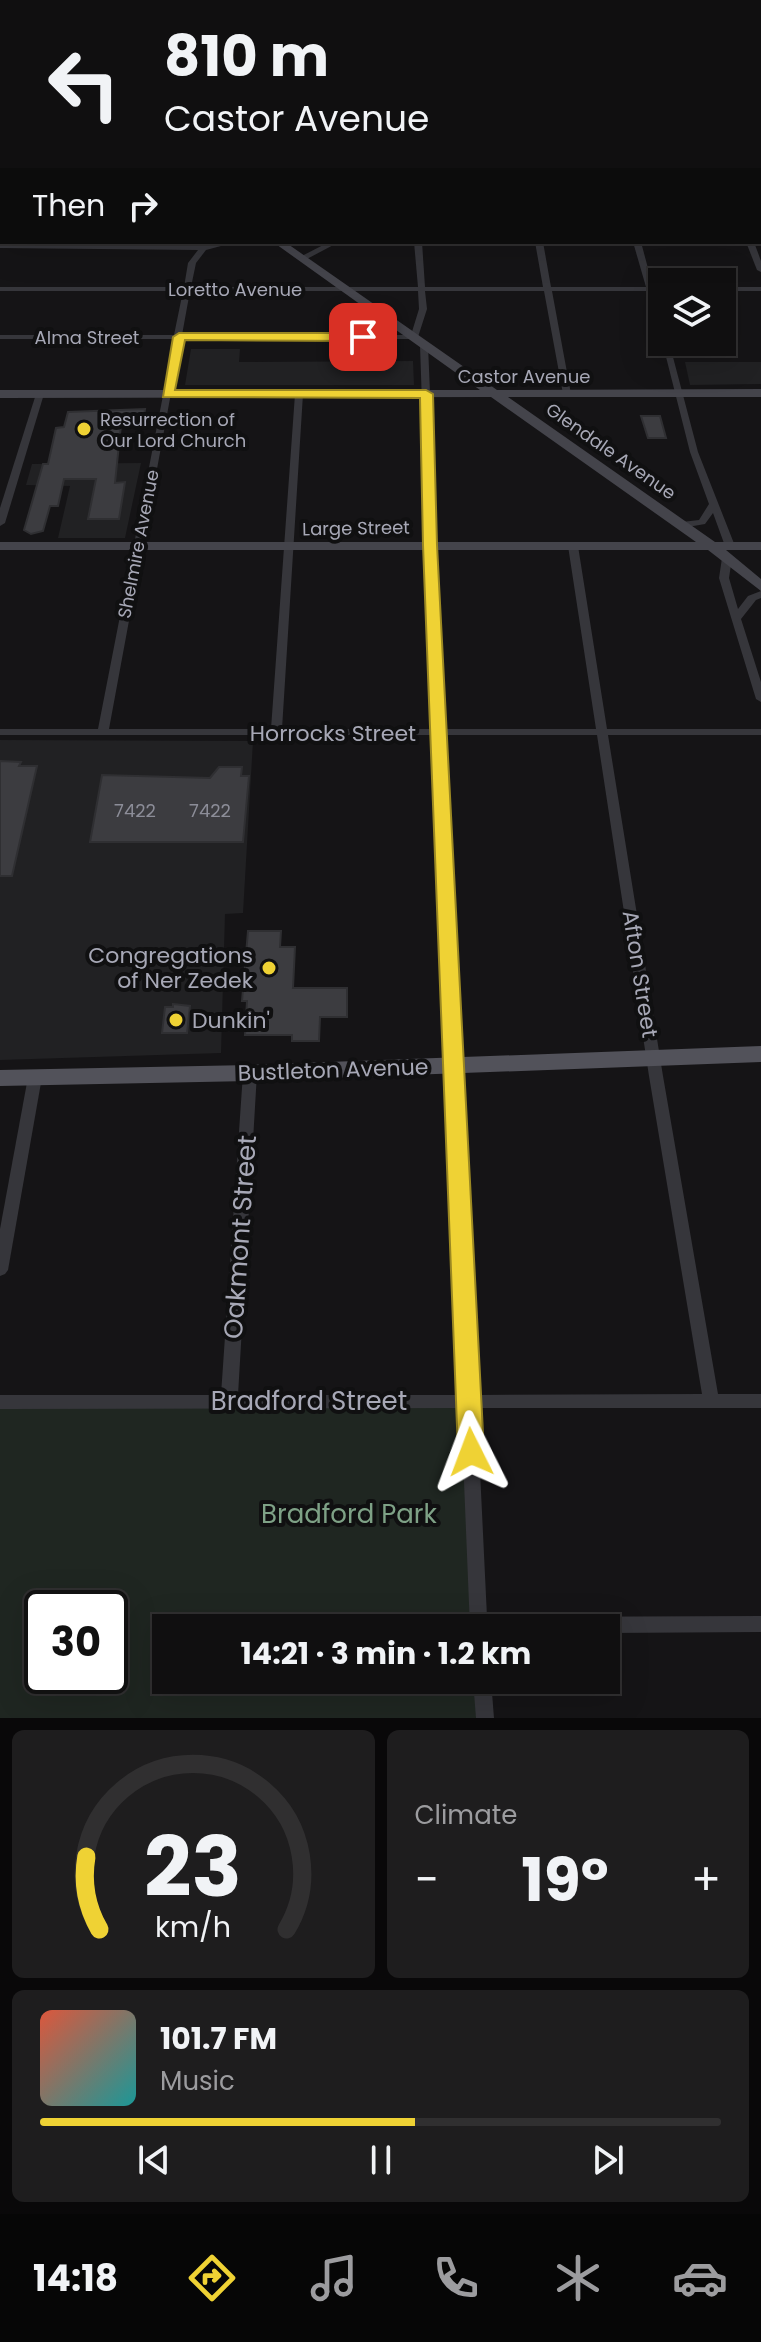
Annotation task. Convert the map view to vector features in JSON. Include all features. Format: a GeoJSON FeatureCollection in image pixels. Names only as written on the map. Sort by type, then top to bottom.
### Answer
{"type":"FeatureCollection","features":[{"type":"Feature","properties":{"kind":"main road","name":"Bustleton Avenue"},"geometry":{"type":"LineString","coordinates":[[0,1078],[250,1073],[761,1054]]}},
{"type":"Feature","properties":{"kind":"street"},"geometry":{"type":"LineString","coordinates":[[0,246],[204,248],[223,244]]}},
{"type":"Feature","properties":{"kind":"street","name":"Glendale Avenue"},"geometry":{"type":"LineString","coordinates":[[281,244],[712,546],[728,552],[761,587]]}},
{"type":"Feature","properties":{"kind":"street"},"geometry":{"type":"LineString","coordinates":[[302,258],[331,244]]}},
{"type":"Feature","properties":{"kind":"street"},"geometry":{"type":"LineString","coordinates":[[418,244],[423,309],[419,341],[426,394],[477,1614]]}},
{"type":"Feature","properties":{"kind":"street"},"geometry":{"type":"LineString","coordinates":[[539,244],[567,394]]}},
{"type":"Feature","properties":{"kind":"street"},"geometry":{"type":"LineString","coordinates":[[638,244],[648,279]]}},
{"type":"Feature","properties":{"kind":"street"},"geometry":{"type":"LineString","coordinates":[[751,244],[761,270]]}},
{"type":"Feature","properties":{"kind":"street","name":"Shelmire Avenue"},"geometry":{"type":"LineString","coordinates":[[103,732],[192,263],[204,248]]}},
{"type":"Feature","properties":{"kind":"street","name":"Loretto Avenue"},"geometry":{"type":"LineString","coordinates":[[0,289],[648,289]]}},
{"type":"Feature","properties":{"kind":"street"},"geometry":{"type":"LineString","coordinates":[[736,289],[761,289]]}},
{"type":"Feature","properties":{"kind":"street","name":"Alma Street"},"geometry":{"type":"LineString","coordinates":[[0,337],[419,341]]}},
{"type":"Feature","properties":{"kind":"street"},"geometry":{"type":"LineString","coordinates":[[669,356],[728,552],[724,578],[761,699]]}},
{"type":"Feature","properties":{"kind":"street","name":"Castor Avenue"},"geometry":{"type":"LineString","coordinates":[[0,394],[761,393]]}},
{"type":"Feature","properties":{"kind":"street"},"geometry":{"type":"LineString","coordinates":[[0,523],[40,394]]}},
{"type":"Feature","properties":{"kind":"street"},"geometry":{"type":"LineString","coordinates":[[276,732],[299,394]]}},
{"type":"Feature","properties":{"kind":"street"},"geometry":{"type":"LineString","coordinates":[[682,525],[702,522],[713,506]]}},
{"type":"Feature","properties":{"kind":"street","name":"Large Street"},"geometry":{"type":"LineString","coordinates":[[0,546],[712,546]]}},
{"type":"Feature","properties":{"kind":"street","name":"Afton Street"},"geometry":{"type":"LineString","coordinates":[[573,546],[653,1057],[711,1401]]}},
{"type":"Feature","properties":{"kind":"street"},"geometry":{"type":"LineString","coordinates":[[728,552],[761,546]]}},
{"type":"Feature","properties":{"kind":"street"},"geometry":{"type":"LineString","coordinates":[[736,619],[752,598],[761,594]]}},
{"type":"Feature","properties":{"kind":"street","name":"Horrocks Street"},"geometry":{"type":"LineString","coordinates":[[0,732],[761,732]]}},
{"type":"Feature","properties":{"kind":"street","name":"Oakmont Street"},"geometry":{"type":"LineString","coordinates":[[229,1402],[250,1073]]}},
{"type":"Feature","properties":{"kind":"street"},"geometry":{"type":"LineString","coordinates":[[0,1270],[35,1077]]}},
{"type":"Feature","properties":{"kind":"street","name":"Bradford Street"},"geometry":{"type":"LineString","coordinates":[[0,1402],[761,1401]]}},
{"type":"Feature","properties":{"kind":"street"},"geometry":{"type":"LineString","coordinates":[[620,1625],[761,1624]]}},
{"type":"Feature","properties":{"kind":"street"},"geometry":{"type":"LineString","coordinates":[[483,1694],[485,1718]]}},
{"type":"Feature","properties":{"kind":"shaded area"},"geometry":{"type":"Polygon","coordinates":[[[191,349],[240,349],[239,362],[413,361],[414,385],[185,385],[191,349]]]}},
{"type":"Feature","properties":{"kind":"shaded area"},"geometry":{"type":"Polygon","coordinates":[[[685,362],[761,362],[761,384],[690,385],[685,362]]]}},
{"type":"Feature","properties":{"kind":"shaded area"},"geometry":{"type":"Polygon","coordinates":[[[141,463],[125,538],[58,538],[70,486],[26,485],[32,464],[141,463]]]}},
{"type":"Feature","properties":{"kind":"shaded area"},"geometry":{"type":"Polygon","coordinates":[[[0,740],[253,741],[243,913],[225,914],[221,1053],[0,1060],[0,740]]]}},
{"type":"Feature","properties":{"kind":"green space","name":"Bradford Park"},"geometry":{"type":"Polygon","coordinates":[[[468,1401],[478,1614],[152,1614],[152,1694],[483,1694],[485,1718],[0,1718],[0,1402],[468,1401]]]}},
{"type":"Feature","properties":{"kind":"building"},"geometry":{"type":"Polygon","coordinates":[[[145,409],[143,423],[121,425],[115,483],[125,482],[119,519],[88,519],[96,479],[64,479],[58,506],[50,506],[43,531],[31,534],[24,530],[43,464],[48,464],[56,428],[64,427],[68,412],[145,409]]]}},
{"type":"Feature","properties":{"kind":"building"},"geometry":{"type":"Polygon","coordinates":[[[641,416],[660,416],[666,438],[648,438],[641,416]]]}},
{"type":"Feature","properties":{"kind":"building"},"geometry":{"type":"Polygon","coordinates":[[[0,761],[21,762],[19,766],[37,766],[12,876],[0,876],[0,761]]]}},
{"type":"Feature","properties":{"kind":"building"},"geometry":{"type":"Polygon","coordinates":[[[219,767],[242,767],[241,776],[249,776],[243,842],[90,842],[102,775],[210,778],[219,767]]]}},
{"type":"Feature","properties":{"kind":"building","name":"Congregations of Ner Zedek"},"geometry":{"type":"Polygon","coordinates":[[[248,931],[281,931],[280,947],[295,947],[293,988],[347,988],[347,1017],[320,1017],[319,1041],[292,1041],[292,1035],[245,1035],[247,1001],[242,1001],[248,931]]]}},
{"type":"Feature","properties":{"kind":"building","name":"Dunkin'"},"geometry":{"type":"Polygon","coordinates":[[[173,1004],[190,1006],[187,1033],[162,1033],[165,1007],[173,1007],[173,1004]]]}},
{"type":"Feature","properties":{"kind":"place","name":"Resurrection of Our Lord Church"},"geometry":{"type":"Point","coordinates":[84,429]}},
{"type":"Feature","properties":{"kind":"place","name":"Congregations of Ner Zedek"},"geometry":{"type":"Point","coordinates":[269,968]}},
{"type":"Feature","properties":{"kind":"place","name":"Dunkin'"},"geometry":{"type":"Point","coordinates":[176,1020]}},
{"type":"Feature","properties":{"kind":"route"},"geometry":{"type":"LineString","coordinates":[[363,337],[179,337],[168,394],[426,394],[430,545],[471,1452]]}}]}
